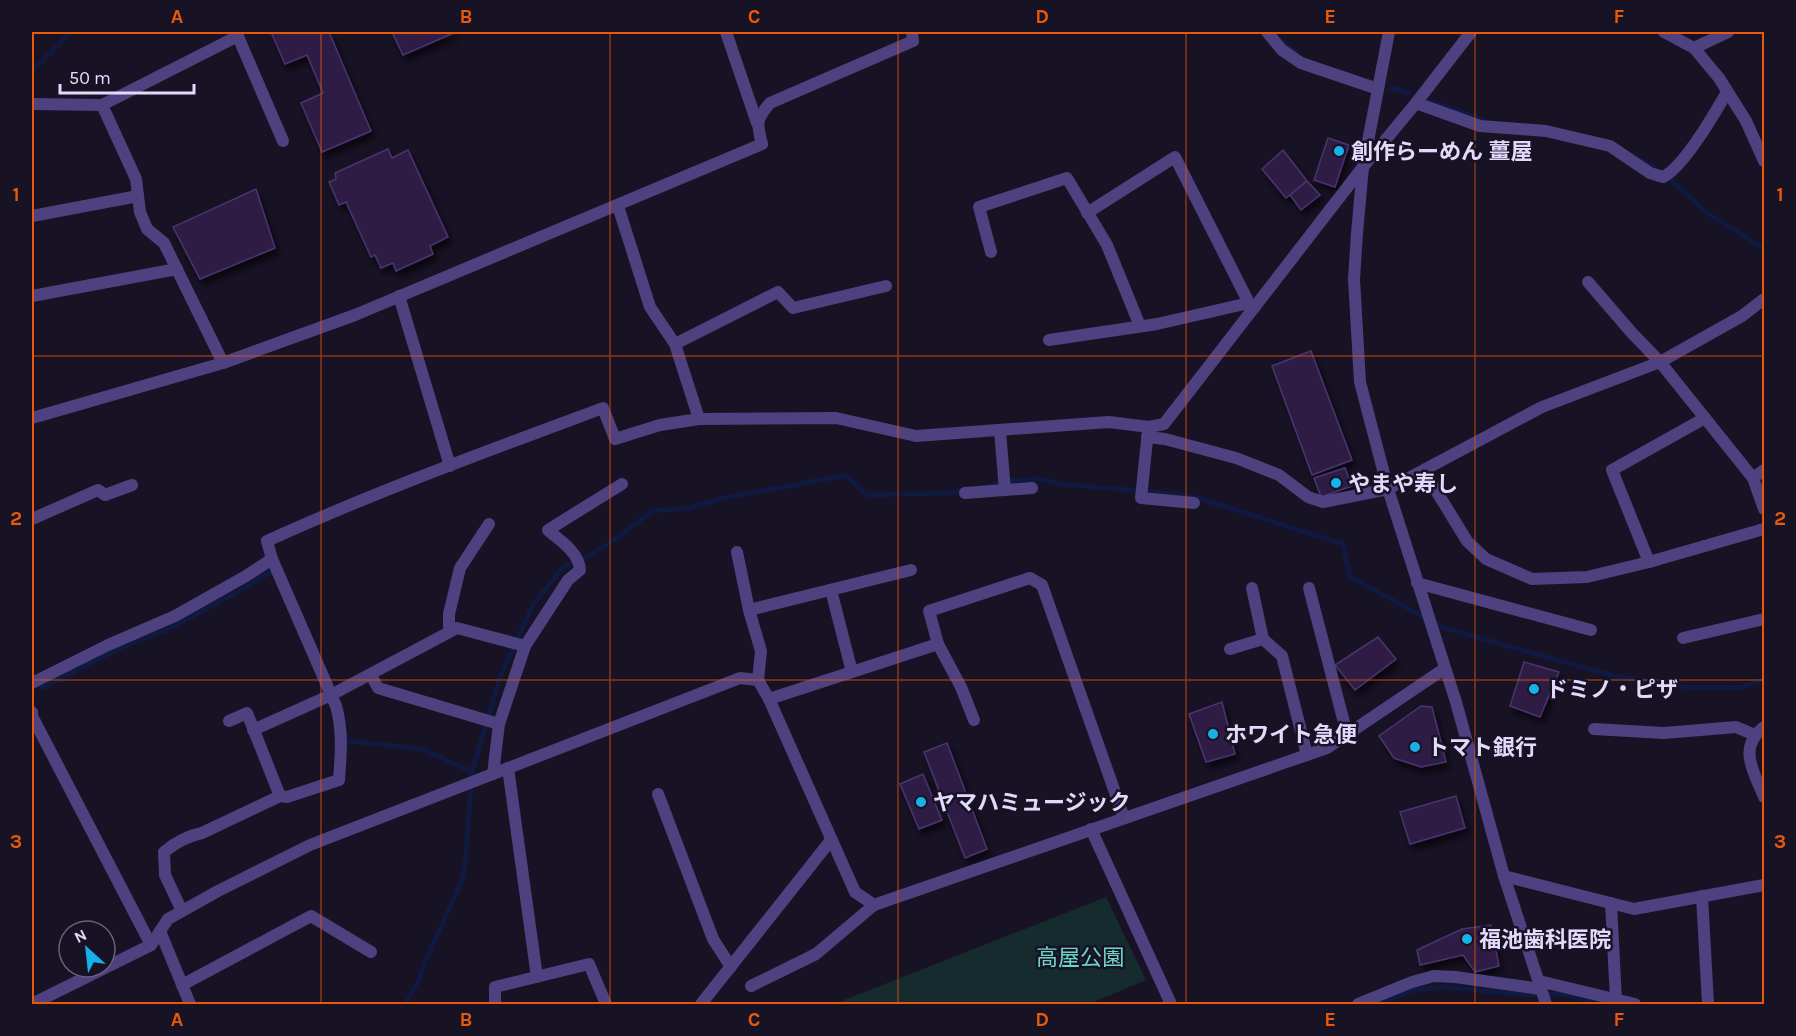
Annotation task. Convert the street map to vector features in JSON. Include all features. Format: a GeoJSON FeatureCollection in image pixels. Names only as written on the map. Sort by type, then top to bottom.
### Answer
{"type":"FeatureCollection","features":[{"type":"Feature","properties":{"kind":"street"},"geometry":{"type":"LineString","coordinates":[[32,418],[223,363],[356,315],[762,144],[726,32]]}},
{"type":"Feature","properties":{"kind":"street"},"geometry":{"type":"LineString","coordinates":[[757,123],[761,113],[770,104],[913,41],[912,32]]}},
{"type":"Feature","properties":{"kind":"street"},"geometry":{"type":"LineString","coordinates":[[1267,32],[1282,50],[1301,63],[1378,89]]}},
{"type":"Feature","properties":{"kind":"street"},"geometry":{"type":"LineString","coordinates":[[1389,32],[1363,167],[1354,279],[1360,382],[1388,489],[1456,702],[1504,876],[1543,993]]}},
{"type":"Feature","properties":{"kind":"street"},"geometry":{"type":"LineString","coordinates":[[1148,432],[1164,424],[1252,305],[1471,32]]}},
{"type":"Feature","properties":{"kind":"street"},"geometry":{"type":"LineString","coordinates":[[1664,32],[1694,48],[1719,78],[1746,121],[1764,161]]}},
{"type":"Feature","properties":{"kind":"street"},"geometry":{"type":"LineString","coordinates":[[1694,48],[1728,32]]}},
{"type":"Feature","properties":{"kind":"street"},"geometry":{"type":"LineString","coordinates":[[32,104],[102,105],[237,34],[283,141]]}},
{"type":"Feature","properties":{"kind":"street"},"geometry":{"type":"LineString","coordinates":[[1416,103],[1480,126],[1546,131],[1610,146],[1650,173],[1666,176],[1707,126],[1727,92]]}},
{"type":"Feature","properties":{"kind":"street"},"geometry":{"type":"LineString","coordinates":[[102,105],[136,179],[140,212],[147,229],[164,243],[223,363]]}},
{"type":"Feature","properties":{"kind":"street"},"geometry":{"type":"LineString","coordinates":[[1087,213],[1175,157],[1252,305]]}},
{"type":"Feature","properties":{"kind":"street"},"geometry":{"type":"LineString","coordinates":[[991,252],[979,207],[1067,178],[1107,245],[1140,326]]}},
{"type":"Feature","properties":{"kind":"street"},"geometry":{"type":"LineString","coordinates":[[32,216],[138,196]]}},
{"type":"Feature","properties":{"kind":"street"},"geometry":{"type":"LineString","coordinates":[[618,206],[651,307],[675,344],[699,419]]}},
{"type":"Feature","properties":{"kind":"street"},"geometry":{"type":"LineString","coordinates":[[32,296],[177,269]]}},
{"type":"Feature","properties":{"kind":"street"},"geometry":{"type":"LineString","coordinates":[[1588,282],[1660,362],[1753,478],[1764,509]]}},
{"type":"Feature","properties":{"kind":"street"},"geometry":{"type":"LineString","coordinates":[[675,344],[778,292],[793,308],[886,286]]}},
{"type":"Feature","properties":{"kind":"street"},"geometry":{"type":"LineString","coordinates":[[399,296],[450,466]]}},
{"type":"Feature","properties":{"kind":"street"},"geometry":{"type":"LineString","coordinates":[[182,911],[165,875],[164,852],[191,835],[202,833],[280,796],[287,797],[339,780],[342,745],[334,693],[275,566],[267,541],[306,523],[450,466],[603,408],[615,439],[660,425],[699,419],[836,418],[916,436],[1109,422],[1236,458],[1279,475],[1308,497],[1323,502],[1388,489],[1542,407],[1660,362],[1742,316],[1764,299]]}},
{"type":"Feature","properties":{"kind":"street"},"geometry":{"type":"LineString","coordinates":[[1049,340],[1252,305]]}},
{"type":"Feature","properties":{"kind":"street"},"geometry":{"type":"LineString","coordinates":[[1649,562],[1612,470],[1705,418]]}},
{"type":"Feature","properties":{"kind":"street"},"geometry":{"type":"LineString","coordinates":[[1000,431],[1005,484]]}},
{"type":"Feature","properties":{"kind":"street"},"geometry":{"type":"LineString","coordinates":[[1148,432],[1141,498],[1194,503]]}},
{"type":"Feature","properties":{"kind":"street"},"geometry":{"type":"LineString","coordinates":[[1753,478],[1764,470]]}},
{"type":"Feature","properties":{"kind":"street"},"geometry":{"type":"LineString","coordinates":[[1424,471],[1467,541],[1486,560],[1532,579],[1587,577],[1764,529]]}},
{"type":"Feature","properties":{"kind":"street"},"geometry":{"type":"LineString","coordinates":[[493,774],[492,722],[518,644],[568,580],[580,570],[578,559],[548,530],[622,484]]}},
{"type":"Feature","properties":{"kind":"street"},"geometry":{"type":"LineString","coordinates":[[965,493],[1005,484],[1032,488]]}},
{"type":"Feature","properties":{"kind":"street"},"geometry":{"type":"LineString","coordinates":[[32,519],[98,490],[105,495],[132,485]]}},
{"type":"Feature","properties":{"kind":"street"},"geometry":{"type":"LineString","coordinates":[[449,632],[449,614],[460,568],[489,524]]}},
{"type":"Feature","properties":{"kind":"street"},"geometry":{"type":"LineString","coordinates":[[737,552],[761,651],[758,680],[769,699],[855,892],[874,905]]}},
{"type":"Feature","properties":{"kind":"street"},"geometry":{"type":"LineString","coordinates":[[32,683],[108,645],[175,616],[246,576],[275,566]]}},
{"type":"Feature","properties":{"kind":"street"},"geometry":{"type":"LineString","coordinates":[[749,609],[911,570]]}},
{"type":"Feature","properties":{"kind":"street"},"geometry":{"type":"LineString","coordinates":[[974,720],[961,687],[938,644],[929,611],[1030,578],[1042,585],[1124,818]]}},
{"type":"Feature","properties":{"kind":"street"},"geometry":{"type":"LineString","coordinates":[[1417,583],[1591,630]]}},
{"type":"Feature","properties":{"kind":"street"},"geometry":{"type":"LineString","coordinates":[[1252,588],[1263,639],[1282,656],[1307,755]]}},
{"type":"Feature","properties":{"kind":"street"},"geometry":{"type":"LineString","coordinates":[[1308,588],[1347,734]]}},
{"type":"Feature","properties":{"kind":"street"},"geometry":{"type":"LineString","coordinates":[[831,590],[852,672]]}},
{"type":"Feature","properties":{"kind":"street"},"geometry":{"type":"LineString","coordinates":[[1683,638],[1764,619]]}},
{"type":"Feature","properties":{"kind":"street"},"geometry":{"type":"LineString","coordinates":[[253,730],[371,675],[457,628],[518,644]]}},
{"type":"Feature","properties":{"kind":"street"},"geometry":{"type":"LineString","coordinates":[[1230,649],[1263,639]]}},
{"type":"Feature","properties":{"kind":"street"},"geometry":{"type":"LineString","coordinates":[[769,699],[938,644]]}},
{"type":"Feature","properties":{"kind":"street"},"geometry":{"type":"LineString","coordinates":[[751,986],[816,954],[874,905],[1327,748],[1444,669]]}},
{"type":"Feature","properties":{"kind":"street"},"geometry":{"type":"LineString","coordinates":[[32,670],[32,679]]}},
{"type":"Feature","properties":{"kind":"street"},"geometry":{"type":"LineString","coordinates":[[371,675],[378,688],[492,722]]}},
{"type":"Feature","properties":{"kind":"street"},"geometry":{"type":"LineString","coordinates":[[32,1004],[151,945],[168,919],[310,845],[741,678],[758,680]]}},
{"type":"Feature","properties":{"kind":"street"},"geometry":{"type":"LineString","coordinates":[[32,712],[32,716],[151,945]]}},
{"type":"Feature","properties":{"kind":"street"},"geometry":{"type":"LineString","coordinates":[[229,721],[247,713],[280,796]]}},
{"type":"Feature","properties":{"kind":"street"},"geometry":{"type":"LineString","coordinates":[[1594,729],[1664,733],[1736,727],[1760,731],[1748,758],[1764,797]]}},
{"type":"Feature","properties":{"kind":"street"},"geometry":{"type":"LineString","coordinates":[[508,768],[537,977]]}},
{"type":"Feature","properties":{"kind":"street"},"geometry":{"type":"LineString","coordinates":[[658,794],[713,939],[731,967]]}},
{"type":"Feature","properties":{"kind":"street"},"geometry":{"type":"LineString","coordinates":[[1091,830],[1171,1005]]}},
{"type":"Feature","properties":{"kind":"street"},"geometry":{"type":"LineString","coordinates":[[700,1005],[831,840]]}},
{"type":"Feature","properties":{"kind":"street"},"geometry":{"type":"LineString","coordinates":[[1504,876],[1634,909],[1764,885]]}},
{"type":"Feature","properties":{"kind":"street"},"geometry":{"type":"LineString","coordinates":[[1702,896],[1708,1005]]}},
{"type":"Feature","properties":{"kind":"street"},"geometry":{"type":"LineString","coordinates":[[1611,903],[1616,1000]]}},
{"type":"Feature","properties":{"kind":"street"},"geometry":{"type":"LineString","coordinates":[[182,985],[311,916],[371,952]]}},
{"type":"Feature","properties":{"kind":"street"},"geometry":{"type":"LineString","coordinates":[[160,931],[190,1005]]}},
{"type":"Feature","properties":{"kind":"street"},"geometry":{"type":"LineString","coordinates":[[495,1005],[495,987],[589,964],[606,1005]]}},
{"type":"Feature","properties":{"kind":"street"},"geometry":{"type":"LineString","coordinates":[[1358,1005],[1412,982],[1434,976],[1455,976],[1543,993],[1616,1000],[1635,1005]]}},
{"type":"Feature","properties":{"kind":"green space","name":"高屋公園"},"geometry":{"type":"Polygon","coordinates":[[[1106,897],[1146,980],[1089,1004],[834,1004],[1106,897]]]}},
{"type":"Feature","properties":{"kind":"building"},"geometry":{"type":"Polygon","coordinates":[[[271,32],[329,32],[371,131],[322,152],[301,103],[323,93],[307,55],[285,64],[271,32]]]}},
{"type":"Feature","properties":{"kind":"building"},"geometry":{"type":"Polygon","coordinates":[[[399,32],[456,32],[403,55],[393,34],[399,32]]]}},
{"type":"Feature","properties":{"kind":"building"},"geometry":{"type":"Polygon","coordinates":[[[1328,138],[1349,145],[1335,187],[1314,180],[1328,138]]]}},
{"type":"Feature","properties":{"kind":"building"},"geometry":{"type":"Polygon","coordinates":[[[388,149],[392,158],[408,150],[448,237],[430,246],[433,254],[396,271],[393,263],[381,268],[375,255],[371,257],[346,202],[339,205],[329,182],[336,179],[335,173],[388,149]]]}},
{"type":"Feature","properties":{"kind":"building"},"geometry":{"type":"Polygon","coordinates":[[[1283,150],[1307,181],[1286,198],[1262,169],[1283,150]]]}},
{"type":"Feature","properties":{"kind":"building"},"geometry":{"type":"Polygon","coordinates":[[[1307,181],[1320,195],[1301,210],[1290,195],[1307,181]]]}},
{"type":"Feature","properties":{"kind":"building"},"geometry":{"type":"Polygon","coordinates":[[[256,189],[275,248],[200,279],[173,227],[256,189]]]}},
{"type":"Feature","properties":{"kind":"building"},"geometry":{"type":"Polygon","coordinates":[[[1311,351],[1352,460],[1312,475],[1272,366],[1311,351]]]}},
{"type":"Feature","properties":{"kind":"building"},"geometry":{"type":"Polygon","coordinates":[[[1345,468],[1352,486],[1321,497],[1314,478],[1345,468]]]}},
{"type":"Feature","properties":{"kind":"building"},"geometry":{"type":"Polygon","coordinates":[[[1378,637],[1396,659],[1355,690],[1335,665],[1378,637]]]}},
{"type":"Feature","properties":{"kind":"building","name":"ドミノ・ピザ"},"geometry":{"type":"Polygon","coordinates":[[[1524,662],[1559,672],[1540,717],[1510,706],[1524,662]]]}},
{"type":"Feature","properties":{"kind":"building","name":"ホワイト急便"},"geometry":{"type":"Polygon","coordinates":[[[1222,702],[1235,754],[1206,762],[1189,714],[1222,702]]]}},
{"type":"Feature","properties":{"kind":"building","name":"トマト銀行"},"geometry":{"type":"Polygon","coordinates":[[[1421,706],[1432,707],[1446,762],[1421,767],[1394,758],[1379,736],[1421,706]]]}},
{"type":"Feature","properties":{"kind":"building"},"geometry":{"type":"Polygon","coordinates":[[[947,743],[987,849],[965,858],[924,752],[947,743]]]}},
{"type":"Feature","properties":{"kind":"building","name":"ヤマハミュージック"},"geometry":{"type":"Polygon","coordinates":[[[923,774],[942,820],[919,829],[900,784],[923,774]]]}},
{"type":"Feature","properties":{"kind":"building"},"geometry":{"type":"Polygon","coordinates":[[[1456,796],[1465,828],[1410,844],[1400,812],[1456,796]]]}},
{"type":"Feature","properties":{"kind":"building","name":"福池歯科医院"},"geometry":{"type":"Polygon","coordinates":[[[1491,925],[1499,966],[1475,972],[1463,955],[1420,965],[1417,950],[1462,929],[1491,925]]]}},
{"type":"Feature","properties":{"kind":"waterway"},"geometry":{"type":"LineString","coordinates":[[32,71],[71,32]]}},
{"type":"Feature","properties":{"kind":"waterway"},"geometry":{"type":"LineString","coordinates":[[1280,40],[1296,53]]}},
{"type":"Feature","properties":{"kind":"waterway"},"geometry":{"type":"LineString","coordinates":[[1391,88],[1409,93]]}},
{"type":"Feature","properties":{"kind":"waterway"},"geometry":{"type":"LineString","coordinates":[[1431,101],[1489,122]]}},
{"type":"Feature","properties":{"kind":"waterway"},"geometry":{"type":"LineString","coordinates":[[1641,160],[1659,171]]}},
{"type":"Feature","properties":{"kind":"waterway"},"geometry":{"type":"LineString","coordinates":[[1666,176],[1706,212],[1764,249]]}},
{"type":"Feature","properties":{"kind":"waterway"},"geometry":{"type":"LineString","coordinates":[[405,1004],[419,980],[461,883],[465,866],[472,772],[501,674],[533,605],[563,567],[592,554],[652,511],[688,508],[724,498],[842,476],[848,477],[867,495],[945,493],[966,490]]}},
{"type":"Feature","properties":{"kind":"waterway"},"geometry":{"type":"LineString","coordinates":[[984,487],[1015,480],[1041,479],[1060,484],[1198,498],[1343,544],[1350,577],[1444,628],[1614,676],[1686,687],[1739,688],[1764,679]]}},
{"type":"Feature","properties":{"kind":"waterway"},"geometry":{"type":"LineString","coordinates":[[40,686],[42,688],[118,649],[169,629],[276,569]]}},
{"type":"Feature","properties":{"kind":"waterway"},"geometry":{"type":"LineString","coordinates":[[345,735],[347,741],[422,749],[472,772]]}},
{"type":"Feature","properties":{"kind":"waterway"},"geometry":{"type":"LineString","coordinates":[[1380,1004],[1414,990],[1443,987],[1528,995],[1562,994],[1602,1004]]}},
{"type":"Feature","properties":{"kind":"place","name":"創作らーめん 薑屋"},"geometry":{"type":"Point","coordinates":[1339,151]}},
{"type":"Feature","properties":{"kind":"place","name":"やまや寿し"},"geometry":{"type":"Point","coordinates":[1336,483]}},
{"type":"Feature","properties":{"kind":"place","name":"ドミノ・ピザ"},"geometry":{"type":"Point","coordinates":[1534,689]}},
{"type":"Feature","properties":{"kind":"place","name":"ホワイト急便"},"geometry":{"type":"Point","coordinates":[1213,734]}},
{"type":"Feature","properties":{"kind":"place","name":"トマト銀行"},"geometry":{"type":"Point","coordinates":[1415,747]}},
{"type":"Feature","properties":{"kind":"place","name":"ヤマハミュージック"},"geometry":{"type":"Point","coordinates":[921,802]}},
{"type":"Feature","properties":{"kind":"place","name":"福池歯科医院"},"geometry":{"type":"Point","coordinates":[1467,939]}}]}
